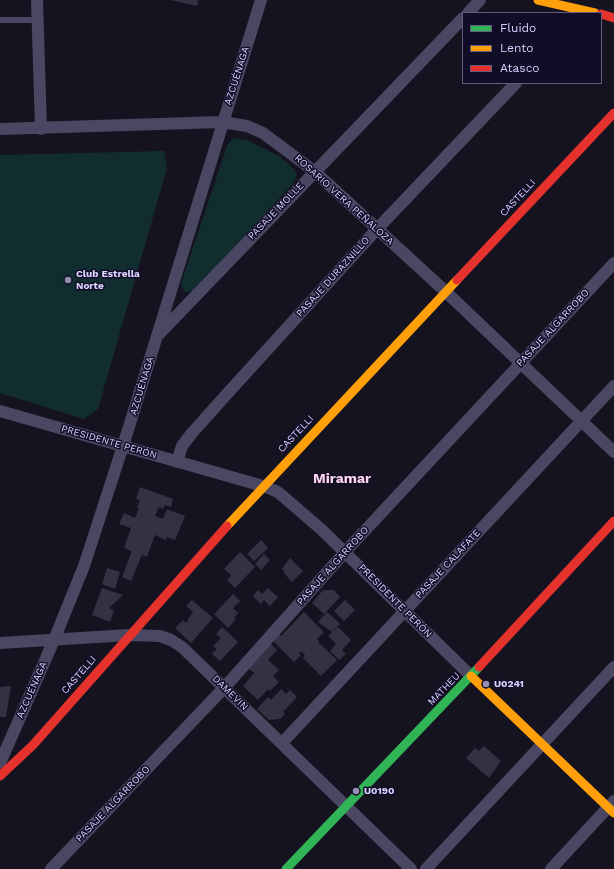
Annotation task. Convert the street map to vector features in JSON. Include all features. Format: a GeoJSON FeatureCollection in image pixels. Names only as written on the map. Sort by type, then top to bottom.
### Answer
{"type":"FeatureCollection","features":[{"type":"Feature","properties":{"kind":"main road"},"geometry":{"type":"LineString","coordinates":[[538,0],[588,12]]}},
{"type":"Feature","properties":{"kind":"main road"},"geometry":{"type":"LineString","coordinates":[[602,14],[614,18]]}},
{"type":"Feature","properties":{"kind":"main road","name":"CASTELLI"},"geometry":{"type":"LineString","coordinates":[[0,776],[33,745],[129,635],[263,486],[614,113]]}},
{"type":"Feature","properties":{"kind":"main road","name":"MATHEU"},"geometry":{"type":"LineString","coordinates":[[286,869],[471,676],[614,521]]}},
{"type":"Feature","properties":{"kind":"main road","name":"PRESIDENTE PERÓN"},"geometry":{"type":"LineString","coordinates":[[471,676],[542,745],[612,807]]}},
{"type":"Feature","properties":{"kind":"street"},"geometry":{"type":"LineString","coordinates":[[37,0],[41,128]]}},
{"type":"Feature","properties":{"kind":"street","name":"AZCUÉNAGA"},"geometry":{"type":"LineString","coordinates":[[0,763],[54,640],[84,566],[123,446],[261,0]]}},
{"type":"Feature","properties":{"kind":"street"},"geometry":{"type":"LineString","coordinates":[[469,12],[480,0]]}},
{"type":"Feature","properties":{"kind":"street","name":"PASAJE MOLLE"},"geometry":{"type":"LineString","coordinates":[[156,337],[314,171],[462,19]]}},
{"type":"Feature","properties":{"kind":"street","name":"PASAJE DURAZNILLO"},"geometry":{"type":"LineString","coordinates":[[177,462],[182,446],[192,434],[377,229],[515,84]]}},
{"type":"Feature","properties":{"kind":"street","name":"ROSARIO VERA PEÑALOZA"},"geometry":{"type":"LineString","coordinates":[[0,129],[222,122],[247,126],[263,133],[314,171],[521,362],[614,452]]}},
{"type":"Feature","properties":{"kind":"street","name":"PASAJE ALGARROBO"},"geometry":{"type":"LineString","coordinates":[[50,869],[224,688],[345,552],[614,263]]}},
{"type":"Feature","properties":{"kind":"street","name":"PASAJE CALAFATE"},"geometry":{"type":"LineString","coordinates":[[282,743],[614,386]]}},
{"type":"Feature","properties":{"kind":"street","name":"PRESIDENTE PERÓN"},"geometry":{"type":"LineString","coordinates":[[0,411],[263,486],[278,492],[289,500],[345,552],[471,676]]}},
{"type":"Feature","properties":{"kind":"street","name":"DAMEVIN"},"geometry":{"type":"LineString","coordinates":[[0,643],[129,635],[160,636],[170,640],[182,647],[411,869]]}},
{"type":"Feature","properties":{"kind":"street"},"geometry":{"type":"LineString","coordinates":[[426,869],[614,667]]}},
{"type":"Feature","properties":{"kind":"street"},"geometry":{"type":"LineString","coordinates":[[551,869],[612,807]]}},
{"type":"Feature","properties":{"kind":"lane"},"geometry":{"type":"LineString","coordinates":[[0,20],[37,20]]}},
{"type":"Feature","properties":{"kind":"green space"},"geometry":{"type":"Polygon","coordinates":[[[233,138],[247,140],[279,156],[294,169],[297,175],[292,185],[193,291],[184,292],[181,284],[183,277],[227,146],[233,138]]]}},
{"type":"Feature","properties":{"kind":"green space","name":"Club Estrella Norte"},"geometry":{"type":"Polygon","coordinates":[[[164,151],[167,168],[98,409],[84,419],[0,393],[0,155],[164,151]]]}},
{"type":"Feature","properties":{"kind":"building"},"geometry":{"type":"Polygon","coordinates":[[[171,0],[198,0],[197,6],[171,0]]]}},
{"type":"Feature","properties":{"kind":"building"},"geometry":{"type":"Polygon","coordinates":[[[140,487],[173,499],[171,507],[165,505],[163,509],[159,507],[155,516],[163,519],[167,509],[185,516],[175,540],[167,537],[166,540],[155,535],[147,557],[142,555],[131,581],[122,577],[132,551],[124,548],[131,528],[119,524],[124,513],[135,518],[139,509],[137,508],[140,500],[136,499],[140,487]]]}},
{"type":"Feature","properties":{"kind":"building"},"geometry":{"type":"Polygon","coordinates":[[[261,540],[268,548],[254,561],[247,554],[261,540]]]}},
{"type":"Feature","properties":{"kind":"building"},"geometry":{"type":"Polygon","coordinates":[[[240,552],[255,567],[235,588],[227,580],[231,575],[224,569],[240,552]]]}},
{"type":"Feature","properties":{"kind":"building"},"geometry":{"type":"Polygon","coordinates":[[[264,554],[270,560],[261,570],[255,564],[264,554]]]}},
{"type":"Feature","properties":{"kind":"building"},"geometry":{"type":"Polygon","coordinates":[[[290,558],[303,571],[292,582],[282,569],[290,558]]]}},
{"type":"Feature","properties":{"kind":"building"},"geometry":{"type":"Polygon","coordinates":[[[107,568],[120,572],[115,589],[102,584],[107,568]]]}},
{"type":"Feature","properties":{"kind":"building"},"geometry":{"type":"Polygon","coordinates":[[[102,588],[123,595],[109,608],[114,610],[110,622],[92,615],[102,588]]]}},
{"type":"Feature","properties":{"kind":"building"},"geometry":{"type":"Polygon","coordinates":[[[268,588],[278,597],[270,606],[264,600],[261,604],[253,596],[258,590],[262,594],[268,588]]]}},
{"type":"Feature","properties":{"kind":"building"},"geometry":{"type":"Polygon","coordinates":[[[323,590],[334,590],[340,597],[324,614],[312,603],[323,590]]]}},
{"type":"Feature","properties":{"kind":"building"},"geometry":{"type":"Polygon","coordinates":[[[233,594],[240,601],[233,608],[238,613],[234,618],[236,619],[228,628],[214,614],[233,594]]]}},
{"type":"Feature","properties":{"kind":"building"},"geometry":{"type":"Polygon","coordinates":[[[192,600],[213,618],[191,643],[175,628],[183,620],[186,623],[193,612],[186,606],[192,600]]]}},
{"type":"Feature","properties":{"kind":"building"},"geometry":{"type":"Polygon","coordinates":[[[345,600],[355,610],[344,621],[334,611],[345,600]]]}},
{"type":"Feature","properties":{"kind":"building"},"geometry":{"type":"Polygon","coordinates":[[[304,612],[324,632],[317,639],[319,641],[318,642],[337,660],[321,676],[303,658],[305,655],[301,651],[299,654],[301,655],[294,662],[272,640],[278,633],[281,636],[304,612]]]}},
{"type":"Feature","properties":{"kind":"building"},"geometry":{"type":"Polygon","coordinates":[[[327,612],[340,624],[332,632],[318,622],[327,612]]]}},
{"type":"Feature","properties":{"kind":"building"},"geometry":{"type":"Polygon","coordinates":[[[222,627],[238,642],[220,661],[212,654],[217,649],[213,646],[221,638],[216,634],[222,627]]]}},
{"type":"Feature","properties":{"kind":"building"},"geometry":{"type":"Polygon","coordinates":[[[338,627],[351,640],[342,650],[346,654],[339,660],[330,651],[336,644],[328,636],[338,627]]]}},
{"type":"Feature","properties":{"kind":"building"},"geometry":{"type":"Polygon","coordinates":[[[270,643],[277,650],[268,660],[279,670],[273,676],[279,682],[270,691],[268,689],[258,700],[243,686],[254,673],[248,668],[270,643]]]}},
{"type":"Feature","properties":{"kind":"building"},"geometry":{"type":"Polygon","coordinates":[[[11,686],[6,717],[0,717],[0,687],[11,686]]]}},
{"type":"Feature","properties":{"kind":"building"},"geometry":{"type":"Polygon","coordinates":[[[281,689],[286,694],[290,690],[297,697],[283,712],[285,714],[280,719],[269,720],[257,709],[268,697],[271,700],[281,689]]]}},
{"type":"Feature","properties":{"kind":"building"},"geometry":{"type":"Polygon","coordinates":[[[484,746],[501,761],[489,778],[466,758],[475,748],[479,751],[484,746]]]}},
{"type":"Feature","properties":{"kind":"traffic: fast"},"geometry":{"type":"LineString","coordinates":[[286,869],[479,667]]}},
{"type":"Feature","properties":{"kind":"traffic: slow"},"geometry":{"type":"LineString","coordinates":[[538,0],[591,12]]}},
{"type":"Feature","properties":{"kind":"traffic: slow"},"geometry":{"type":"LineString","coordinates":[[227,526],[457,280]]}},
{"type":"Feature","properties":{"kind":"traffic: slow"},"geometry":{"type":"LineString","coordinates":[[471,676],[614,813]]}},
{"type":"Feature","properties":{"kind":"traffic: jam"},"geometry":{"type":"LineString","coordinates":[[602,14],[614,18]]}},
{"type":"Feature","properties":{"kind":"traffic: jam"},"geometry":{"type":"LineString","coordinates":[[457,280],[614,113]]}},
{"type":"Feature","properties":{"kind":"traffic: jam"},"geometry":{"type":"LineString","coordinates":[[479,667],[614,521]]}},
{"type":"Feature","properties":{"kind":"traffic: jam"},"geometry":{"type":"LineString","coordinates":[[0,776],[33,745],[227,526]]}},
{"type":"Feature","properties":{"kind":"place","name":"Club Estrella Norte"},"geometry":{"type":"Point","coordinates":[68,280]}},
{"type":"Feature","properties":{"kind":"place","name":"U0241"},"geometry":{"type":"Point","coordinates":[486,684]}},
{"type":"Feature","properties":{"kind":"place","name":"U0190"},"geometry":{"type":"Point","coordinates":[356,791]}},
{"type":"Feature","properties":{"kind":"district","name":"Miramar"},"geometry":{"type":"Point","coordinates":[342,479]}}]}
